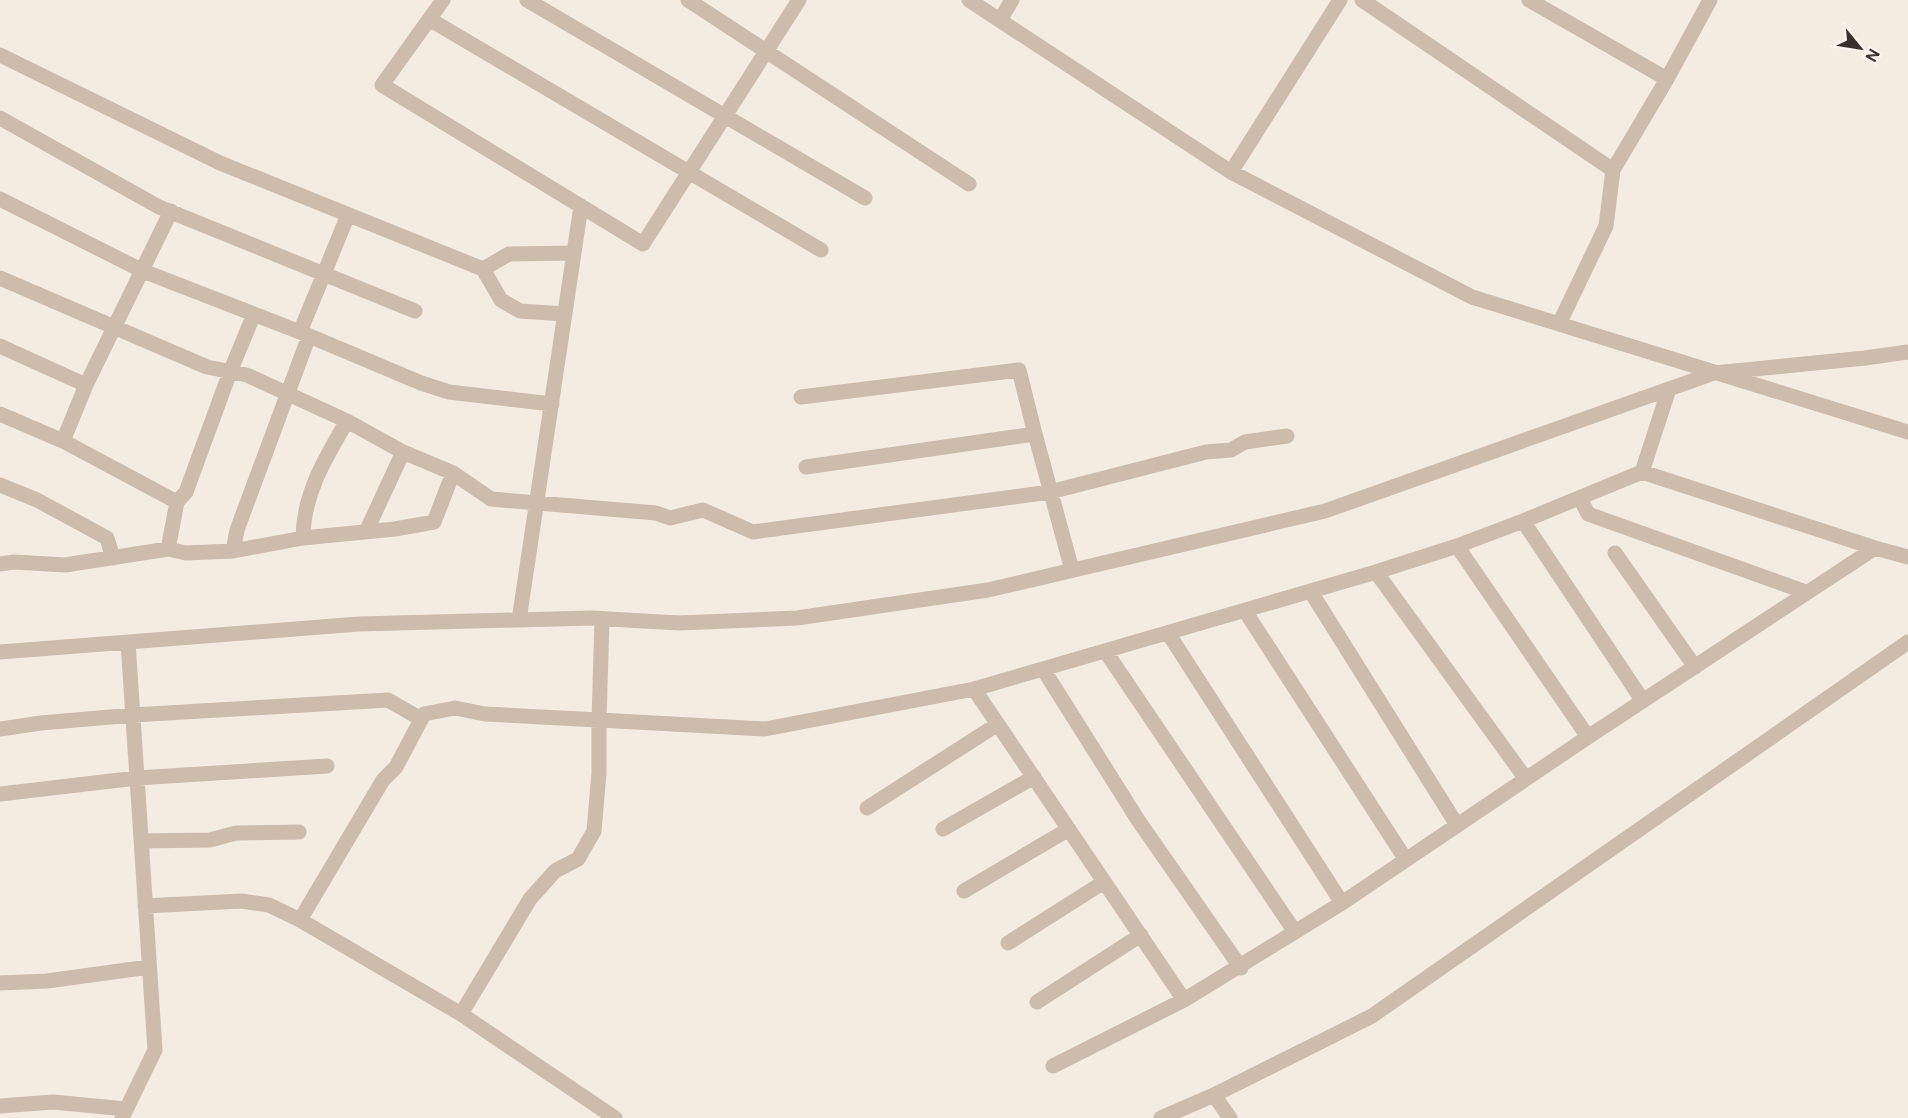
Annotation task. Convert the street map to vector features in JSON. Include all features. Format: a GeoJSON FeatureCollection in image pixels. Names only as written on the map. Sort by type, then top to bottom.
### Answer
{"type":"FeatureCollection","features":[{"type":"Feature","properties":{"kind":"street"},"geometry":{"type":"LineString","coordinates":[[443,0],[382,85],[643,244],[799,0]]}},
{"type":"Feature","properties":{"kind":"street"},"geometry":{"type":"LineString","coordinates":[[527,0],[865,198]]}},
{"type":"Feature","properties":{"kind":"street"},"geometry":{"type":"LineString","coordinates":[[688,0],[969,184]]}},
{"type":"Feature","properties":{"kind":"street"},"geometry":{"type":"LineString","coordinates":[[969,0],[1231,172],[1472,297],[1908,432]]}},
{"type":"Feature","properties":{"kind":"street"},"geometry":{"type":"LineString","coordinates":[[1000,20],[1012,0]]}},
{"type":"Feature","properties":{"kind":"street"},"geometry":{"type":"LineString","coordinates":[[1231,172],[1340,0]]}},
{"type":"Feature","properties":{"kind":"street"},"geometry":{"type":"LineString","coordinates":[[1362,0],[1613,170]]}},
{"type":"Feature","properties":{"kind":"street"},"geometry":{"type":"LineString","coordinates":[[1529,0],[1667,79]]}},
{"type":"Feature","properties":{"kind":"street"},"geometry":{"type":"LineString","coordinates":[[1559,324],[1606,226],[1613,170],[1667,79],[1710,0]]}},
{"type":"Feature","properties":{"kind":"street"},"geometry":{"type":"LineString","coordinates":[[429,19],[821,250]]}},
{"type":"Feature","properties":{"kind":"street"},"geometry":{"type":"LineString","coordinates":[[0,55],[220,163],[483,268],[501,300],[520,311],[565,314]]}},
{"type":"Feature","properties":{"kind":"street"},"geometry":{"type":"LineString","coordinates":[[0,118],[159,207],[415,311]]}},
{"type":"Feature","properties":{"kind":"street"},"geometry":{"type":"LineString","coordinates":[[0,200],[143,272],[305,334],[421,382],[449,392],[552,404]]}},
{"type":"Feature","properties":{"kind":"street"},"geometry":{"type":"LineString","coordinates":[[519,620],[581,206]]}},
{"type":"Feature","properties":{"kind":"street"},"geometry":{"type":"LineString","coordinates":[[63,441],[86,385],[171,211]]}},
{"type":"Feature","properties":{"kind":"street"},"geometry":{"type":"LineString","coordinates":[[233,551],[237,530],[287,393],[324,273],[348,215]]}},
{"type":"Feature","properties":{"kind":"street"},"geometry":{"type":"LineString","coordinates":[[483,268],[509,254],[574,253]]}},
{"type":"Feature","properties":{"kind":"street"},"geometry":{"type":"LineString","coordinates":[[0,278],[207,368],[247,375],[287,393],[347,421],[403,452],[453,473],[491,499],[656,513],[670,518],[704,510],[753,532],[1050,492],[1206,452],[1231,450],[1245,442],[1287,436]]}},
{"type":"Feature","properties":{"kind":"street"},"geometry":{"type":"LineString","coordinates":[[168,549],[177,502],[186,492],[254,314]]}},
{"type":"Feature","properties":{"kind":"street"},"geometry":{"type":"LineString","coordinates":[[0,346],[86,385]]}},
{"type":"Feature","properties":{"kind":"street"},"geometry":{"type":"LineString","coordinates":[[0,652],[359,624],[602,619],[679,623],[797,618],[988,590],[1325,511],[1714,373],[1908,352]]}},
{"type":"Feature","properties":{"kind":"street"},"geometry":{"type":"LineString","coordinates":[[801,397],[1019,370],[1072,570]]}},
{"type":"Feature","properties":{"kind":"street"},"geometry":{"type":"LineString","coordinates":[[1642,472],[1669,389]]}},
{"type":"Feature","properties":{"kind":"street"},"geometry":{"type":"LineString","coordinates":[[0,414],[63,441],[177,502]]}},
{"type":"Feature","properties":{"kind":"street"},"geometry":{"type":"LineString","coordinates":[[303,537],[303,517],[320,468],[347,421]]}},
{"type":"Feature","properties":{"kind":"street"},"geometry":{"type":"LineString","coordinates":[[806,467],[1035,434]]}},
{"type":"Feature","properties":{"kind":"street"},"geometry":{"type":"LineString","coordinates":[[366,532],[403,452]]}},
{"type":"Feature","properties":{"kind":"street"},"geometry":{"type":"LineString","coordinates":[[300,920],[383,780],[396,767],[424,714],[455,708],[485,714],[765,729],[974,689],[1376,572],[1456,546],[1642,472],[1908,557]]}},
{"type":"Feature","properties":{"kind":"street"},"geometry":{"type":"LineString","coordinates":[[0,564],[14,562],[65,565],[168,549],[186,553],[233,551],[303,537],[366,532],[434,522],[453,473]]}},
{"type":"Feature","properties":{"kind":"street"},"geometry":{"type":"LineString","coordinates":[[0,485],[37,500],[107,538],[113,558]]}},
{"type":"Feature","properties":{"kind":"street"},"geometry":{"type":"LineString","coordinates":[[1580,498],[1588,513],[1806,592]]}},
{"type":"Feature","properties":{"kind":"street"},"geometry":{"type":"LineString","coordinates":[[1522,521],[1643,701]]}},
{"type":"Feature","properties":{"kind":"street"},"geometry":{"type":"LineString","coordinates":[[1456,546],[1588,737]]}},
{"type":"Feature","properties":{"kind":"street"},"geometry":{"type":"LineString","coordinates":[[1053,1066],[1184,1000],[1241,967],[1342,903],[1875,548]]}},
{"type":"Feature","properties":{"kind":"street"},"geometry":{"type":"LineString","coordinates":[[1615,553],[1695,667]]}},
{"type":"Feature","properties":{"kind":"street"},"geometry":{"type":"LineString","coordinates":[[1376,572],[1526,779]]}},
{"type":"Feature","properties":{"kind":"street"},"geometry":{"type":"LineString","coordinates":[[1311,592],[1457,825]]}},
{"type":"Feature","properties":{"kind":"street"},"geometry":{"type":"LineString","coordinates":[[1245,611],[1406,860]]}},
{"type":"Feature","properties":{"kind":"street"},"geometry":{"type":"LineString","coordinates":[[460,1014],[530,898],[555,871],[578,859],[594,831],[599,773],[602,619]]}},
{"type":"Feature","properties":{"kind":"street"},"geometry":{"type":"LineString","coordinates":[[1168,633],[1342,903]]}},
{"type":"Feature","properties":{"kind":"street"},"geometry":{"type":"LineString","coordinates":[[0,1106],[53,1102],[124,1114],[154,1050],[128,642]]}},
{"type":"Feature","properties":{"kind":"street"},"geometry":{"type":"LineString","coordinates":[[1161,1118],[1214,1095],[1372,1016],[1908,642]]}},
{"type":"Feature","properties":{"kind":"street"},"geometry":{"type":"LineString","coordinates":[[1106,652],[1295,932]]}},
{"type":"Feature","properties":{"kind":"street"},"geometry":{"type":"LineString","coordinates":[[1043,669],[1138,820],[1241,967]]}},
{"type":"Feature","properties":{"kind":"street"},"geometry":{"type":"LineString","coordinates":[[974,689],[1184,1000]]}},
{"type":"Feature","properties":{"kind":"street"},"geometry":{"type":"LineString","coordinates":[[0,729],[133,715],[388,700],[421,719]]}},
{"type":"Feature","properties":{"kind":"street"},"geometry":{"type":"LineString","coordinates":[[867,808],[998,724]]}},
{"type":"Feature","properties":{"kind":"street"},"geometry":{"type":"LineString","coordinates":[[0,794],[137,778],[327,766]]}},
{"type":"Feature","properties":{"kind":"street"},"geometry":{"type":"LineString","coordinates":[[943,829],[1034,777]]}},
{"type":"Feature","properties":{"kind":"street"},"geometry":{"type":"LineString","coordinates":[[964,891],[1069,829]]}},
{"type":"Feature","properties":{"kind":"street"},"geometry":{"type":"LineString","coordinates":[[141,841],[210,840],[236,833],[299,832]]}},
{"type":"Feature","properties":{"kind":"street"},"geometry":{"type":"LineString","coordinates":[[1008,943],[1104,882]]}},
{"type":"Feature","properties":{"kind":"street"},"geometry":{"type":"LineString","coordinates":[[145,906],[241,900],[269,905],[300,920],[460,1014],[615,1118]]}},
{"type":"Feature","properties":{"kind":"street"},"geometry":{"type":"LineString","coordinates":[[1036,1002],[1141,935]]}},
{"type":"Feature","properties":{"kind":"street"},"geometry":{"type":"LineString","coordinates":[[0,982],[47,981],[149,967]]}},
{"type":"Feature","properties":{"kind":"street"},"geometry":{"type":"LineString","coordinates":[[1214,1095],[1230,1118]]}}]}
